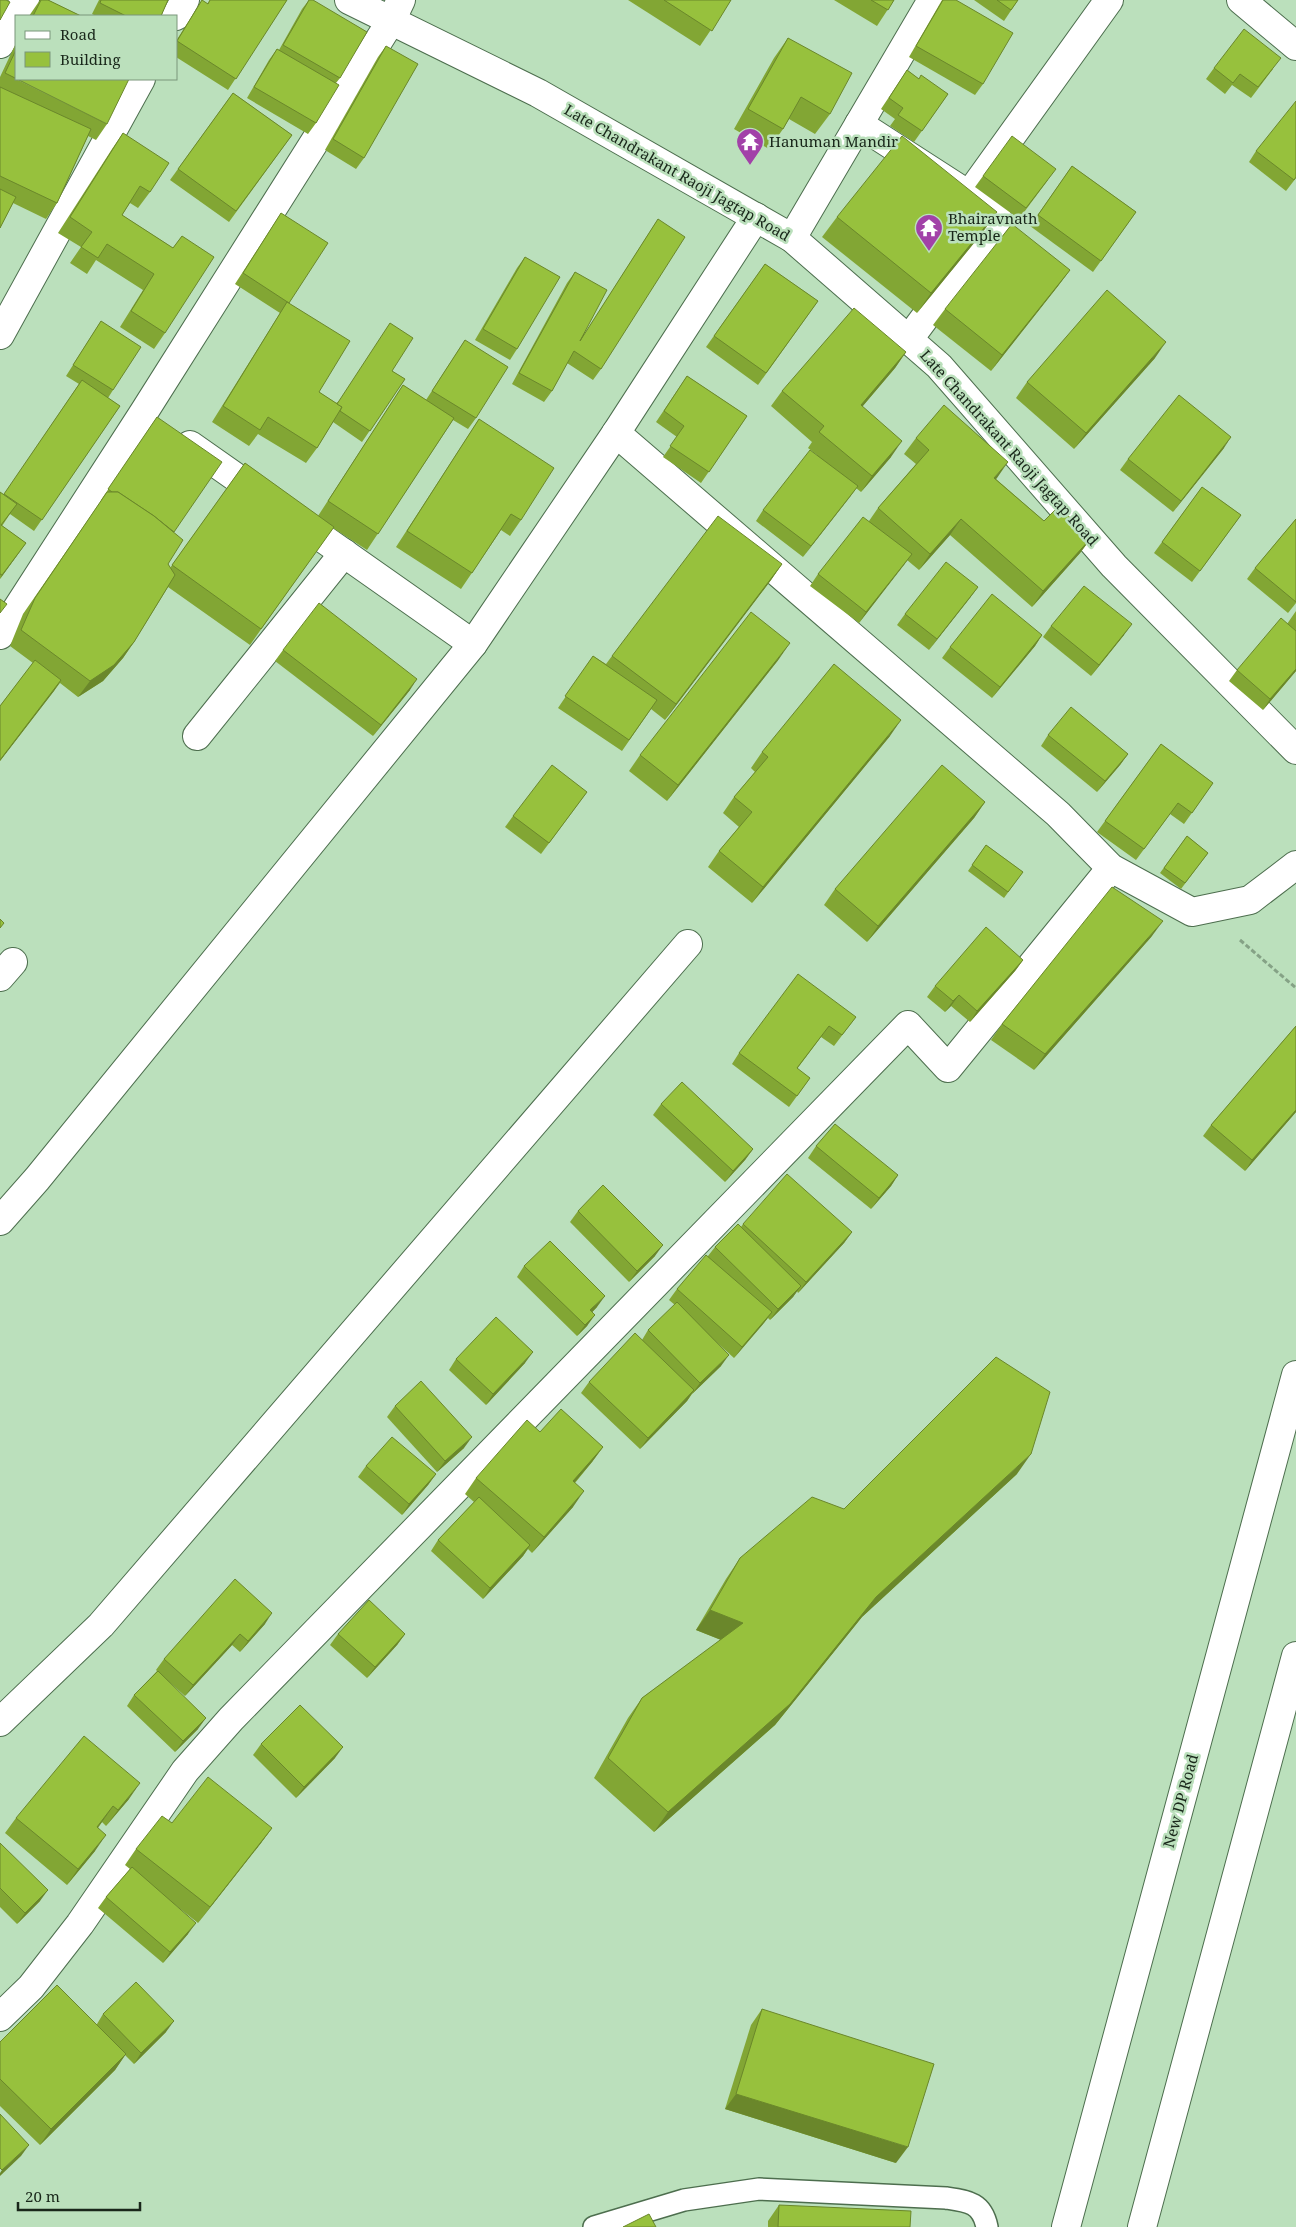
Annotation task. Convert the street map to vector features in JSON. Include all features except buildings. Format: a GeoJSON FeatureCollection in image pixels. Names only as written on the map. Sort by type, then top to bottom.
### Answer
{"type":"FeatureCollection","features":[{"type":"Feature","properties":{"kind":"street"},"geometry":{"type":"LineString","coordinates":[[16,15],[25,0]]}},
{"type":"Feature","properties":{"kind":"street"},"geometry":{"type":"LineString","coordinates":[[177,15],[185,0]]}},
{"type":"Feature","properties":{"kind":"street","name":"Late Chandrakant Raoji Jagtap Road"},"geometry":{"type":"LineString","coordinates":[[349,0],[396,10],[792,238],[939,366],[1114,566],[1296,750]]}},
{"type":"Feature","properties":{"kind":"street"},"geometry":{"type":"LineString","coordinates":[[792,238],[932,0]]}},
{"type":"Feature","properties":{"kind":"street"},"geometry":{"type":"LineString","coordinates":[[969,195],[1109,0]]}},
{"type":"Feature","properties":{"kind":"street"},"geometry":{"type":"LineString","coordinates":[[1241,0],[1296,46]]}},
{"type":"Feature","properties":{"kind":"street"},"geometry":{"type":"LineString","coordinates":[[0,635],[144,412],[396,10]]}},
{"type":"Feature","properties":{"kind":"street"},"geometry":{"type":"LineString","coordinates":[[0,44],[15,18]]}},
{"type":"Feature","properties":{"kind":"street"},"geometry":{"type":"LineString","coordinates":[[0,335],[140,80]]}},
{"type":"Feature","properties":{"kind":"street"},"geometry":{"type":"LineString","coordinates":[[859,124],[969,195],[998,218],[909,339]]}},
{"type":"Feature","properties":{"kind":"street"},"geometry":{"type":"LineString","coordinates":[[0,1221],[44,1171],[473,644],[616,433],[756,217]]}},
{"type":"Feature","properties":{"kind":"street"},"geometry":{"type":"LineString","coordinates":[[144,412],[473,644]]}},
{"type":"Feature","properties":{"kind":"street"},"geometry":{"type":"LineString","coordinates":[[616,433],[1058,814],[1111,868],[1192,912],[1250,900],[1296,865]]}},
{"type":"Feature","properties":{"kind":"street"},"geometry":{"type":"LineString","coordinates":[[197,736],[344,553]]}},
{"type":"Feature","properties":{"kind":"street"},"geometry":{"type":"LineString","coordinates":[[0,2017],[31,1987],[80,1924],[185,1771],[238,1712],[908,1025],[948,1068],[1111,868]]}},
{"type":"Feature","properties":{"kind":"street"},"geometry":{"type":"LineString","coordinates":[[0,1722],[101,1625],[688,944]]}},
{"type":"Feature","properties":{"kind":"street","name":"New DP Road"},"geometry":{"type":"LineString","coordinates":[[1066,2227],[1296,1375]]}},
{"type":"Feature","properties":{"kind":"street"},"geometry":{"type":"LineString","coordinates":[[1142,2227],[1296,1656]]}},
{"type":"Feature","properties":{"kind":"lane"},"geometry":{"type":"LineString","coordinates":[[594,2227],[684,2200],[759,2189],[946,2198],[970,2201],[985,2217],[987,2227]]}},
{"type":"Feature","properties":{"kind":"path"},"geometry":{"type":"LineString","coordinates":[[1192,912],[1241,940],[1296,988]]}},
{"type":"Feature","properties":{"kind":"place","name":"Hanuman Mandir"},"geometry":{"type":"Point","coordinates":[750,166]}},
{"type":"Feature","properties":{"kind":"place","name":"Bhairavnath Temple"},"geometry":{"type":"Point","coordinates":[929,252]}}]}
